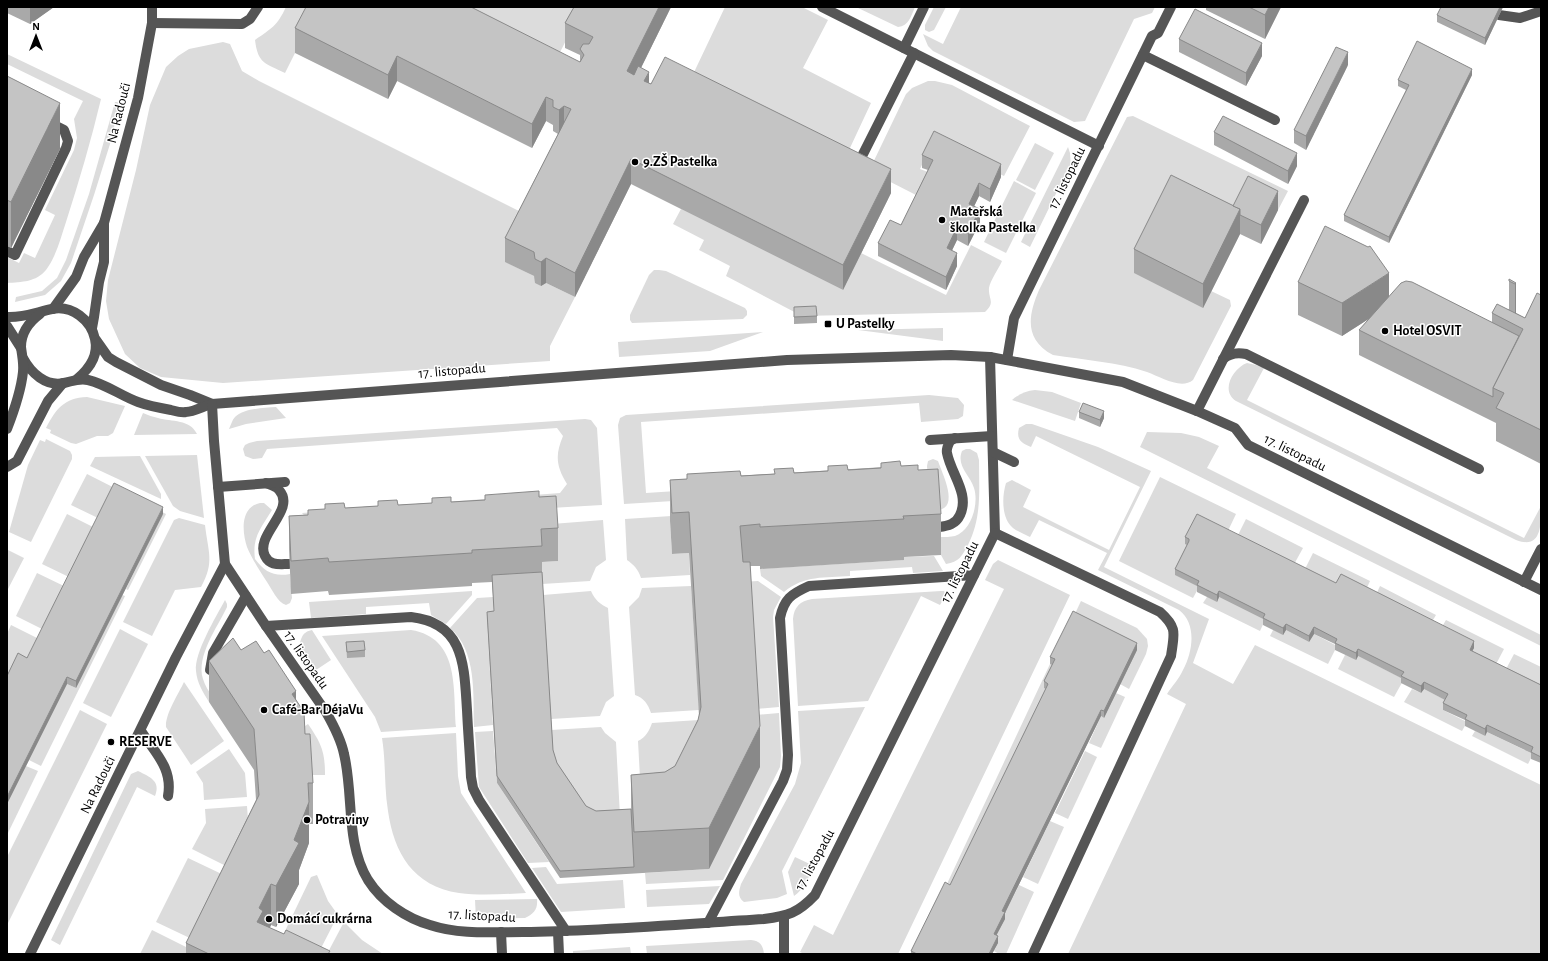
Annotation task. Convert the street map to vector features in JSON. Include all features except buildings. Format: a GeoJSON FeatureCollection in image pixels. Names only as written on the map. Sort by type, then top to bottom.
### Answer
{"type":"FeatureCollection","features":[{"type":"Feature","properties":{"kind":"street","name":"Na Radouči"},"geometry":{"type":"LineString","coordinates":[[104,223],[138,98],[152,23],[152,7]]}},
{"type":"Feature","properties":{"kind":"street"},"geometry":{"type":"LineString","coordinates":[[152,23],[242,24],[250,19],[258,7]]}},
{"type":"Feature","properties":{"kind":"street"},"geometry":{"type":"LineString","coordinates":[[822,7],[1099,146]]}},
{"type":"Feature","properties":{"kind":"street"},"geometry":{"type":"LineString","coordinates":[[904,48],[924,7]]}},
{"type":"Feature","properties":{"kind":"street","name":"17. listopadu"},"geometry":{"type":"LineString","coordinates":[[1007,360],[1014,318],[1152,36],[1158,33],[1171,7]]}},
{"type":"Feature","properties":{"kind":"street"},"geometry":{"type":"LineString","coordinates":[[1499,15],[1520,18],[1541,12]]}},
{"type":"Feature","properties":{"kind":"street"},"geometry":{"type":"LineString","coordinates":[[853,175],[914,53]]}},
{"type":"Feature","properties":{"kind":"street"},"geometry":{"type":"LineString","coordinates":[[1143,55],[1275,120]]}},
{"type":"Feature","properties":{"kind":"street"},"geometry":{"type":"LineString","coordinates":[[7,251],[15,255],[68,141],[64,130],[39,117]]}},
{"type":"Feature","properties":{"kind":"street"},"geometry":{"type":"LineString","coordinates":[[1197,411],[1304,200]]}},
{"type":"Feature","properties":{"kind":"street"},"geometry":{"type":"LineString","coordinates":[[53,309],[76,277],[84,257],[104,223]]}},
{"type":"Feature","properties":{"kind":"street"},"geometry":{"type":"LineString","coordinates":[[92,328],[99,282],[104,262],[104,223]]}},
{"type":"Feature","properties":{"kind":"street"},"geometry":{"type":"LineString","coordinates":[[7,317],[29,316],[53,309],[65,309],[76,313],[85,319],[92,328],[96,340],[108,357],[161,385],[190,394],[212,404]]}},
{"type":"Feature","properties":{"kind":"street"},"geometry":{"type":"LineString","coordinates":[[7,428],[20,390],[23,372],[22,338],[32,319],[42,313]]}},
{"type":"Feature","properties":{"kind":"street"},"geometry":{"type":"LineString","coordinates":[[7,326],[28,367],[43,380],[53,383],[63,383],[77,379],[88,369],[93,361],[96,350],[96,340]]}},
{"type":"Feature","properties":{"kind":"street"},"geometry":{"type":"LineString","coordinates":[[1223,359],[1234,353],[1240,352],[1246,354],[1479,469]]}},
{"type":"Feature","properties":{"kind":"street","name":"17. listopadu"},"geometry":{"type":"LineString","coordinates":[[990,357],[996,533],[815,895],[803,908],[784,917],[708,923],[562,932],[452,931],[431,926],[411,918],[394,908],[379,894],[368,880],[360,864],[353,838],[347,768],[338,734],[326,712],[225,564],[212,404],[787,360],[951,355],[990,357],[1123,382],[1197,411],[1235,428],[1248,445],[1541,590]]}},
{"type":"Feature","properties":{"kind":"street"},"geometry":{"type":"LineString","coordinates":[[77,379],[99,384],[138,402],[154,407],[186,412],[212,404]]}},
{"type":"Feature","properties":{"kind":"street"},"geometry":{"type":"LineString","coordinates":[[7,468],[17,461],[48,401],[63,383]]}},
{"type":"Feature","properties":{"kind":"street"},"geometry":{"type":"LineString","coordinates":[[930,440],[992,436]]}},
{"type":"Feature","properties":{"kind":"street"},"geometry":{"type":"LineString","coordinates":[[939,527],[953,523],[959,518],[962,510],[963,501],[961,491],[946,452],[950,441],[955,438]]}},
{"type":"Feature","properties":{"kind":"street"},"geometry":{"type":"LineString","coordinates":[[993,452],[1014,462]]}},
{"type":"Feature","properties":{"kind":"street"},"geometry":{"type":"LineString","coordinates":[[218,487],[285,482]]}},
{"type":"Feature","properties":{"kind":"street"},"geometry":{"type":"LineString","coordinates":[[266,483],[280,490],[283,505],[263,544],[263,552],[268,561],[273,564],[289,564]]}},
{"type":"Feature","properties":{"kind":"street"},"geometry":{"type":"LineString","coordinates":[[996,533],[1160,612],[1169,620],[1174,630],[1171,656],[1033,954]]}},
{"type":"Feature","properties":{"kind":"street"},"geometry":{"type":"LineString","coordinates":[[1524,582],[1541,549]]}},
{"type":"Feature","properties":{"kind":"street","name":"Na Radouči"},"geometry":{"type":"LineString","coordinates":[[30,954],[141,731],[176,657],[225,564]]}},
{"type":"Feature","properties":{"kind":"street"},"geometry":{"type":"LineString","coordinates":[[708,923],[787,770],[788,755],[780,618],[782,607],[788,598],[797,591],[808,586],[974,575]]}},
{"type":"Feature","properties":{"kind":"street"},"geometry":{"type":"LineString","coordinates":[[213,681],[210,672],[210,662],[213,653],[246,596]]}},
{"type":"Feature","properties":{"kind":"street"},"geometry":{"type":"LineString","coordinates":[[266,626],[411,617],[424,618],[445,630],[452,638],[463,662],[473,788],[479,800],[562,932],[559,954]]}},
{"type":"Feature","properties":{"kind":"street"},"geometry":{"type":"LineString","coordinates":[[141,731],[167,770],[170,785],[168,796]]}},
{"type":"Feature","properties":{"kind":"street"},"geometry":{"type":"LineString","coordinates":[[784,917],[784,954]]}},
{"type":"Feature","properties":{"kind":"street"},"geometry":{"type":"LineString","coordinates":[[501,932],[502,954]]}},
{"type":"Feature","properties":{"kind":"shaded area"},"geometry":{"type":"Polygon","coordinates":[[[286,7],[318,7],[285,73],[264,62],[258,54],[255,40],[274,26],[286,7]]]}},
{"type":"Feature","properties":{"kind":"shaded area"},"geometry":{"type":"Polygon","coordinates":[[[463,7],[583,7],[552,68],[463,7]]]}},
{"type":"Feature","properties":{"kind":"shaded area"},"geometry":{"type":"Polygon","coordinates":[[[725,7],[802,7],[828,20],[803,68],[871,103],[842,165],[687,87],[725,7]]]}},
{"type":"Feature","properties":{"kind":"shaded area"},"geometry":{"type":"Polygon","coordinates":[[[856,7],[915,7],[907,23],[898,27],[856,7]]]}},
{"type":"Feature","properties":{"kind":"shaded area"},"geometry":{"type":"Polygon","coordinates":[[[934,7],[946,7],[934,30],[929,32],[925,30],[925,25],[934,7]]]}},
{"type":"Feature","properties":{"kind":"shaded area"},"geometry":{"type":"Polygon","coordinates":[[[961,7],[1155,7],[1152,13],[1134,19],[1085,121],[1074,122],[933,51],[928,46],[923,34],[943,44],[961,7]]]}},
{"type":"Feature","properties":{"kind":"shaded area"},"geometry":{"type":"Polygon","coordinates":[[[223,42],[230,44],[242,71],[259,81],[529,216],[506,262],[534,276],[541,286],[546,283],[575,297],[550,346],[550,361],[223,383],[161,377],[140,368],[125,354],[109,319],[106,301],[108,280],[136,170],[150,105],[166,67],[178,56],[189,49],[223,42]]]}},
{"type":"Feature","properties":{"kind":"shaded area"},"geometry":{"type":"Polygon","coordinates":[[[7,54],[101,99],[76,191],[50,265],[38,277],[28,281],[7,283],[7,257],[19,263],[24,253],[35,258],[55,215],[45,210],[74,150],[77,138],[74,119],[83,101],[7,64],[7,54]]]}},
{"type":"Feature","properties":{"kind":"shaded area"},"geometry":{"type":"Polygon","coordinates":[[[928,81],[952,85],[1030,126],[1004,176],[933,142],[920,169],[928,172],[916,195],[869,171],[906,94],[912,88],[928,81]]]}},
{"type":"Feature","properties":{"kind":"shaded area"},"geometry":{"type":"Polygon","coordinates":[[[115,102],[120,102],[110,144],[71,263],[61,281],[45,295],[15,302],[16,297],[42,291],[57,278],[66,260],[89,194],[115,102]]]}},
{"type":"Feature","properties":{"kind":"shaded area"},"geometry":{"type":"Polygon","coordinates":[[[1133,116],[1288,191],[1278,210],[1248,195],[1211,291],[1230,300],[1231,306],[1193,380],[1183,384],[1171,382],[1147,372],[1124,366],[1053,355],[1037,342],[1031,326],[1032,309],[1039,290],[1127,117],[1133,116]]]}},
{"type":"Feature","properties":{"kind":"shaded area"},"geometry":{"type":"Polygon","coordinates":[[[1035,143],[1054,153],[1035,190],[1016,180],[1035,143]]]}},
{"type":"Feature","properties":{"kind":"shaded area"},"geometry":{"type":"Polygon","coordinates":[[[1068,147],[1071,169],[1066,173],[1030,247],[1021,242],[1068,147]]]}},
{"type":"Feature","properties":{"kind":"shaded area"},"geometry":{"type":"Polygon","coordinates":[[[1014,181],[1036,193],[1006,253],[984,242],[1014,181]]]}},
{"type":"Feature","properties":{"kind":"shaded area"},"geometry":{"type":"Polygon","coordinates":[[[681,209],[843,290],[861,253],[946,295],[971,245],[1002,261],[989,288],[991,303],[985,312],[802,316],[726,276],[730,266],[699,250],[704,240],[673,224],[681,209]]]}},
{"type":"Feature","properties":{"kind":"shaded area"},"geometry":{"type":"Polygon","coordinates":[[[654,270],[666,271],[745,308],[747,315],[743,319],[632,323],[630,320],[630,315],[649,275],[654,270]]]}},
{"type":"Feature","properties":{"kind":"shaded area"},"geometry":{"type":"Polygon","coordinates":[[[943,328],[943,341],[858,330],[943,328]]]}},
{"type":"Feature","properties":{"kind":"shaded area"},"geometry":{"type":"Polygon","coordinates":[[[763,332],[710,351],[619,357],[618,342],[763,332]]]}},
{"type":"Feature","properties":{"kind":"shaded area"},"geometry":{"type":"Polygon","coordinates":[[[1247,363],[1264,368],[1247,400],[1524,538],[1541,506],[1541,520],[1538,534],[1531,541],[1525,542],[1516,540],[1236,401],[1231,397],[1229,392],[1230,380],[1237,370],[1247,363]]]}},
{"type":"Feature","properties":{"kind":"shaded area"},"geometry":{"type":"Polygon","coordinates":[[[1035,390],[1052,392],[1081,403],[1075,421],[1012,400],[1023,393],[1035,390]]]}},
{"type":"Feature","properties":{"kind":"shaded area"},"geometry":{"type":"Polygon","coordinates":[[[929,395],[958,398],[964,405],[963,416],[958,419],[921,422],[919,403],[641,422],[646,493],[916,475],[917,486],[624,504],[618,425],[620,418],[626,415],[929,395]]]}},
{"type":"Feature","properties":{"kind":"shaded area"},"geometry":{"type":"Polygon","coordinates":[[[87,397],[125,406],[113,433],[108,436],[97,436],[76,444],[50,433],[51,430],[46,428],[57,410],[67,402],[87,397]]]}},
{"type":"Feature","properties":{"kind":"shaded area"},"geometry":{"type":"Polygon","coordinates":[[[276,407],[286,418],[246,424],[229,429],[232,421],[239,414],[255,409],[276,407]]]}},
{"type":"Feature","properties":{"kind":"shaded area"},"geometry":{"type":"Polygon","coordinates":[[[143,413],[156,418],[185,423],[194,429],[197,434],[134,435],[143,413]]]}},
{"type":"Feature","properties":{"kind":"shaded area"},"geometry":{"type":"Polygon","coordinates":[[[585,419],[591,420],[597,428],[602,505],[310,522],[302,513],[560,493],[567,484],[563,478],[559,466],[558,455],[563,436],[557,428],[267,449],[262,458],[253,459],[245,456],[243,449],[245,445],[257,441],[585,419]]]}},
{"type":"Feature","properties":{"kind":"shaded area"},"geometry":{"type":"Polygon","coordinates":[[[1026,424],[1032,424],[1098,447],[1151,471],[1104,567],[1209,619],[1193,663],[1233,684],[1255,645],[1541,785],[1541,954],[1068,954],[1186,704],[1167,694],[1180,676],[1186,663],[1192,638],[1189,623],[1179,610],[1098,570],[1107,553],[1039,520],[1030,537],[1019,532],[1009,524],[1004,513],[1003,500],[1006,483],[1012,480],[1031,490],[1023,507],[1109,550],[1140,487],[1036,436],[1031,447],[1024,444],[1019,438],[1018,432],[1019,428],[1026,424]]]}},
{"type":"Feature","properties":{"kind":"shaded area"},"geometry":{"type":"Polygon","coordinates":[[[1147,432],[1181,433],[1199,437],[1219,446],[1207,468],[1541,635],[1541,646],[1140,447],[1147,432]]]}},
{"type":"Feature","properties":{"kind":"shaded area"},"geometry":{"type":"Polygon","coordinates":[[[46,439],[70,451],[72,459],[31,542],[9,532],[28,465],[40,440],[45,442],[46,439]]]}},
{"type":"Feature","properties":{"kind":"shaded area"},"geometry":{"type":"Polygon","coordinates":[[[970,449],[977,453],[979,460],[978,514],[972,535],[964,552],[960,558],[954,562],[946,564],[941,555],[940,537],[955,536],[961,533],[970,522],[975,508],[976,501],[974,488],[962,466],[961,461],[962,451],[970,449]]]}},
{"type":"Feature","properties":{"kind":"shaded area"},"geometry":{"type":"Polygon","coordinates":[[[197,455],[204,518],[180,511],[173,506],[145,456],[197,455]]]}},
{"type":"Feature","properties":{"kind":"shaded area"},"geometry":{"type":"Polygon","coordinates":[[[140,456],[161,494],[161,499],[90,466],[95,457],[140,456]]]}},
{"type":"Feature","properties":{"kind":"shaded area"},"geometry":{"type":"Polygon","coordinates":[[[933,459],[938,461],[946,481],[949,497],[948,503],[944,508],[938,510],[929,495],[927,466],[928,461],[933,459]]]}},
{"type":"Feature","properties":{"kind":"shaded area"},"geometry":{"type":"Polygon","coordinates":[[[87,474],[166,514],[128,590],[126,589],[162,514],[100,519],[71,505],[87,474]]]}},
{"type":"Feature","properties":{"kind":"shaded area"},"geometry":{"type":"Polygon","coordinates":[[[1160,477],[1236,514],[1226,535],[1189,546],[1199,587],[1193,598],[1119,561],[1160,477]]]}},
{"type":"Feature","properties":{"kind":"shaded area"},"geometry":{"type":"Polygon","coordinates":[[[264,503],[272,510],[258,533],[254,551],[255,559],[262,567],[270,572],[279,575],[290,574],[292,598],[290,603],[286,605],[275,595],[254,560],[245,541],[244,521],[246,515],[253,505],[264,503]]]}},
{"type":"Feature","properties":{"kind":"shaded area"},"geometry":{"type":"Polygon","coordinates":[[[67,514],[95,528],[71,578],[42,564],[67,514]]]}},
{"type":"Feature","properties":{"kind":"shaded area"},"geometry":{"type":"Polygon","coordinates":[[[687,515],[670,522],[672,554],[689,553],[690,575],[641,578],[636,568],[627,560],[625,519],[687,515]]]}},
{"type":"Feature","properties":{"kind":"shaded area"},"geometry":{"type":"Polygon","coordinates":[[[179,518],[205,525],[209,550],[208,571],[201,587],[175,590],[152,636],[123,622],[174,520],[179,518]]]}},
{"type":"Feature","properties":{"kind":"shaded area"},"geometry":{"type":"Polygon","coordinates":[[[1246,519],[1303,548],[1292,568],[1236,539],[1246,519]]]}},
{"type":"Feature","properties":{"kind":"shaded area"},"geometry":{"type":"Polygon","coordinates":[[[603,520],[606,560],[596,567],[590,581],[542,584],[541,562],[558,561],[539,525],[603,520]]]}},
{"type":"Feature","properties":{"kind":"shaded area"},"geometry":{"type":"Polygon","coordinates":[[[8,550],[24,558],[7,591],[7,551],[8,550]]]}},
{"type":"Feature","properties":{"kind":"shaded area"},"geometry":{"type":"Polygon","coordinates":[[[1313,553],[1370,581],[1365,592],[1336,589],[1303,573],[1313,553]]]}},
{"type":"Feature","properties":{"kind":"shaded area"},"geometry":{"type":"Polygon","coordinates":[[[934,556],[943,571],[913,573],[912,567],[850,571],[850,576],[815,578],[799,583],[784,592],[761,576],[760,569],[903,560],[903,557],[934,556]]]}},
{"type":"Feature","properties":{"kind":"shaded area"},"geometry":{"type":"Polygon","coordinates":[[[998,560],[1070,595],[898,954],[804,954],[800,952],[814,925],[833,935],[1004,589],[985,580],[993,564],[998,560]]]}},
{"type":"Feature","properties":{"kind":"shaded area"},"geometry":{"type":"Polygon","coordinates":[[[37,573],[66,587],[44,630],[16,616],[37,573]]]}},
{"type":"Feature","properties":{"kind":"shaded area"},"geometry":{"type":"Polygon","coordinates":[[[758,581],[781,597],[774,610],[773,617],[779,707],[756,709],[741,582],[758,581]]]}},
{"type":"Feature","properties":{"kind":"shaded area"},"geometry":{"type":"Polygon","coordinates":[[[691,586],[699,710],[651,713],[645,702],[635,695],[629,607],[639,597],[642,588],[691,586]]]}},
{"type":"Feature","properties":{"kind":"shaded area"},"geometry":{"type":"Polygon","coordinates":[[[1380,586],[1436,615],[1430,625],[1375,597],[1380,586]]]}},
{"type":"Feature","properties":{"kind":"shaded area"},"geometry":{"type":"Polygon","coordinates":[[[472,591],[472,595],[446,624],[431,615],[429,603],[366,607],[366,614],[311,618],[309,602],[472,591]]]}},
{"type":"Feature","properties":{"kind":"shaded area"},"geometry":{"type":"Polygon","coordinates":[[[591,591],[598,601],[608,608],[614,696],[606,702],[600,716],[551,719],[543,595],[591,591]]]}},
{"type":"Feature","properties":{"kind":"shaded area"},"geometry":{"type":"Polygon","coordinates":[[[944,591],[946,594],[940,605],[921,596],[868,701],[798,706],[793,619],[798,605],[804,601],[812,599],[944,591]]]}},
{"type":"Feature","properties":{"kind":"shaded area"},"geometry":{"type":"Polygon","coordinates":[[[122,595],[125,596],[41,766],[29,760],[67,684],[76,688],[122,595]]]}},
{"type":"Feature","properties":{"kind":"shaded area"},"geometry":{"type":"Polygon","coordinates":[[[493,597],[494,618],[487,619],[493,725],[474,727],[473,687],[469,661],[459,638],[450,628],[477,598],[493,597]]]}},
{"type":"Feature","properties":{"kind":"shaded area"},"geometry":{"type":"Polygon","coordinates":[[[1207,597],[1219,597],[1265,620],[1260,631],[1203,603],[1207,597]]]}},
{"type":"Feature","properties":{"kind":"shaded area"},"geometry":{"type":"Polygon","coordinates":[[[225,600],[227,607],[209,642],[202,661],[203,679],[207,689],[214,698],[209,702],[198,680],[196,663],[206,635],[225,600]]]}},
{"type":"Feature","properties":{"kind":"shaded area"},"geometry":{"type":"Polygon","coordinates":[[[1081,601],[1137,628],[1147,639],[1148,646],[1146,654],[1129,689],[1120,684],[1073,618],[1081,601]]]}},
{"type":"Feature","properties":{"kind":"shaded area"},"geometry":{"type":"Polygon","coordinates":[[[1446,620],[1504,649],[1494,668],[1470,657],[1474,648],[1440,630],[1446,620]]]}},
{"type":"Feature","properties":{"kind":"shaded area"},"geometry":{"type":"Polygon","coordinates":[[[11,625],[39,639],[27,664],[7,683],[7,634],[11,625]]]}},
{"type":"Feature","properties":{"kind":"shaded area"},"geometry":{"type":"Polygon","coordinates":[[[120,629],[148,644],[111,717],[83,703],[120,629]]]}},
{"type":"Feature","properties":{"kind":"shaded area"},"geometry":{"type":"Polygon","coordinates":[[[312,630],[331,660],[313,672],[302,656],[300,647],[300,642],[304,634],[312,630]]]}},
{"type":"Feature","properties":{"kind":"shaded area"},"geometry":{"type":"Polygon","coordinates":[[[411,630],[427,635],[438,643],[446,654],[451,667],[455,697],[456,727],[381,732],[375,717],[322,636],[411,630]]]}},
{"type":"Feature","properties":{"kind":"shaded area"},"geometry":{"type":"Polygon","coordinates":[[[1273,630],[1286,630],[1309,642],[1314,634],[1337,646],[1328,664],[1270,636],[1273,630]]]}},
{"type":"Feature","properties":{"kind":"shaded area"},"geometry":{"type":"Polygon","coordinates":[[[1514,654],[1541,667],[1541,691],[1504,673],[1514,654]]]}},
{"type":"Feature","properties":{"kind":"shaded area"},"geometry":{"type":"Polygon","coordinates":[[[1345,655],[1358,656],[1404,679],[1394,697],[1338,669],[1345,655]]]}},
{"type":"Feature","properties":{"kind":"shaded area"},"geometry":{"type":"Polygon","coordinates":[[[1050,664],[1055,666],[1048,690],[950,891],[945,888],[1050,664]]]}},
{"type":"Feature","properties":{"kind":"shaded area"},"geometry":{"type":"Polygon","coordinates":[[[184,682],[224,741],[191,765],[166,727],[170,710],[184,682]]]}},
{"type":"Feature","properties":{"kind":"shaded area"},"geometry":{"type":"Polygon","coordinates":[[[1412,689],[1421,693],[1424,689],[1448,701],[1443,710],[1467,722],[1462,731],[1404,702],[1412,689]]]}},
{"type":"Feature","properties":{"kind":"shaded area"},"geometry":{"type":"Polygon","coordinates":[[[1116,693],[1125,697],[1101,748],[1089,743],[1101,716],[1104,718],[1116,693]]]}},
{"type":"Feature","properties":{"kind":"shaded area"},"geometry":{"type":"Polygon","coordinates":[[[865,707],[782,871],[787,894],[777,898],[744,902],[739,896],[741,884],[795,784],[801,763],[798,711],[865,707]]]}},
{"type":"Feature","properties":{"kind":"shaded area"},"geometry":{"type":"Polygon","coordinates":[[[80,710],[107,724],[7,925],[7,857],[80,710]]]}},
{"type":"Feature","properties":{"kind":"shaded area"},"geometry":{"type":"Polygon","coordinates":[[[779,713],[781,756],[780,767],[723,880],[646,884],[645,873],[709,869],[760,767],[756,715],[779,713]]]}},
{"type":"Feature","properties":{"kind":"shaded area"},"geometry":{"type":"Polygon","coordinates":[[[699,720],[701,748],[642,815],[638,741],[647,734],[652,723],[699,720]]]}},
{"type":"Feature","properties":{"kind":"shaded area"},"geometry":{"type":"Polygon","coordinates":[[[308,724],[323,753],[325,775],[310,775],[292,735],[308,724]]]}},
{"type":"Feature","properties":{"kind":"shaded area"},"geometry":{"type":"Polygon","coordinates":[[[601,727],[605,733],[616,742],[620,816],[586,813],[553,757],[551,730],[601,727]]]}},
{"type":"Feature","properties":{"kind":"shaded area"},"geometry":{"type":"Polygon","coordinates":[[[493,731],[497,783],[549,862],[528,863],[479,787],[475,732],[493,731]]]}},
{"type":"Feature","properties":{"kind":"shaded area"},"geometry":{"type":"Polygon","coordinates":[[[1475,731],[1485,736],[1487,732],[1533,754],[1528,764],[1472,736],[1475,731]]]}},
{"type":"Feature","properties":{"kind":"shaded area"},"geometry":{"type":"Polygon","coordinates":[[[456,733],[458,776],[461,793],[526,893],[476,894],[459,893],[443,889],[429,883],[408,865],[395,841],[387,802],[382,738],[456,733]]]}},
{"type":"Feature","properties":{"kind":"shaded area"},"geometry":{"type":"Polygon","coordinates":[[[229,749],[245,773],[247,797],[204,800],[203,783],[196,772],[229,749]]]}},
{"type":"Feature","properties":{"kind":"shaded area"},"geometry":{"type":"Polygon","coordinates":[[[1085,751],[1097,757],[1068,819],[1055,813],[1085,751]]]}},
{"type":"Feature","properties":{"kind":"shaded area"},"geometry":{"type":"Polygon","coordinates":[[[26,766],[38,771],[7,835],[7,804],[26,766]]]}},
{"type":"Feature","properties":{"kind":"shaded area"},"geometry":{"type":"Polygon","coordinates":[[[138,771],[153,780],[157,787],[155,796],[137,787],[60,945],[51,940],[131,774],[138,771]]]}},
{"type":"Feature","properties":{"kind":"shaded area"},"geometry":{"type":"Polygon","coordinates":[[[247,806],[249,835],[232,869],[192,849],[206,823],[205,809],[247,806]]]}},
{"type":"Feature","properties":{"kind":"shaded area"},"geometry":{"type":"Polygon","coordinates":[[[1050,821],[1064,827],[1038,884],[1023,877],[1050,821]]]}},
{"type":"Feature","properties":{"kind":"shaded area"},"geometry":{"type":"Polygon","coordinates":[[[795,857],[814,866],[803,886],[794,896],[788,872],[795,857]]]}},
{"type":"Feature","properties":{"kind":"shaded area"},"geometry":{"type":"Polygon","coordinates":[[[188,858],[228,877],[196,941],[156,922],[188,858]]]}},
{"type":"Feature","properties":{"kind":"shaded area"},"geometry":{"type":"Polygon","coordinates":[[[546,867],[557,884],[623,880],[625,908],[561,912],[532,868],[546,867]]]}},
{"type":"Feature","properties":{"kind":"shaded area"},"geometry":{"type":"Polygon","coordinates":[[[317,875],[328,901],[338,915],[318,954],[274,954],[311,877],[317,875]]]}},
{"type":"Feature","properties":{"kind":"shaded area"},"geometry":{"type":"Polygon","coordinates":[[[1019,885],[1034,892],[1006,954],[999,954],[994,951],[998,943],[994,940],[1004,919],[1002,918],[1019,885]]]}},
{"type":"Feature","properties":{"kind":"shaded area"},"geometry":{"type":"Polygon","coordinates":[[[720,886],[709,904],[647,907],[646,890],[720,886]]]}},
{"type":"Feature","properties":{"kind":"shaded area"},"geometry":{"type":"Polygon","coordinates":[[[537,899],[535,911],[525,918],[476,919],[475,900],[537,899]]]}},
{"type":"Feature","properties":{"kind":"shaded area"},"geometry":{"type":"Polygon","coordinates":[[[344,922],[362,940],[383,954],[327,954],[344,922]]]}},
{"type":"Feature","properties":{"kind":"shaded area"},"geometry":{"type":"Polygon","coordinates":[[[152,930],[192,950],[190,954],[140,954],[152,930]]]}},
{"type":"Feature","properties":{"kind":"shaded area"},"geometry":{"type":"Polygon","coordinates":[[[751,940],[757,941],[760,944],[763,948],[764,954],[647,954],[646,946],[751,940]]]}},
{"type":"Feature","properties":{"kind":"shaded area"},"geometry":{"type":"Polygon","coordinates":[[[630,947],[631,954],[573,954],[573,951],[630,947]]]}},
{"type":"Feature","properties":{"kind":"place","name":"9.ZŠ Pastelka"},"geometry":{"type":"Point","coordinates":[635,162]}},
{"type":"Feature","properties":{"kind":"place","name":"Mateřská školka Pastelka"},"geometry":{"type":"Point","coordinates":[942,220]}},
{"type":"Feature","properties":{"kind":"place","name":"U Pastelky"},"geometry":{"type":"Point","coordinates":[828,324]}},
{"type":"Feature","properties":{"kind":"place","name":"Hotel OSVIT"},"geometry":{"type":"Point","coordinates":[1385,331]}},
{"type":"Feature","properties":{"kind":"place","name":"Café-Bar DéjaVu"},"geometry":{"type":"Point","coordinates":[264,710]}},
{"type":"Feature","properties":{"kind":"place","name":"RESERVE"},"geometry":{"type":"Point","coordinates":[111,742]}},
{"type":"Feature","properties":{"kind":"place","name":"Potraviny"},"geometry":{"type":"Point","coordinates":[307,820]}},
{"type":"Feature","properties":{"kind":"place","name":"Domácí cukrárna"},"geometry":{"type":"Point","coordinates":[269,919]}}]}
